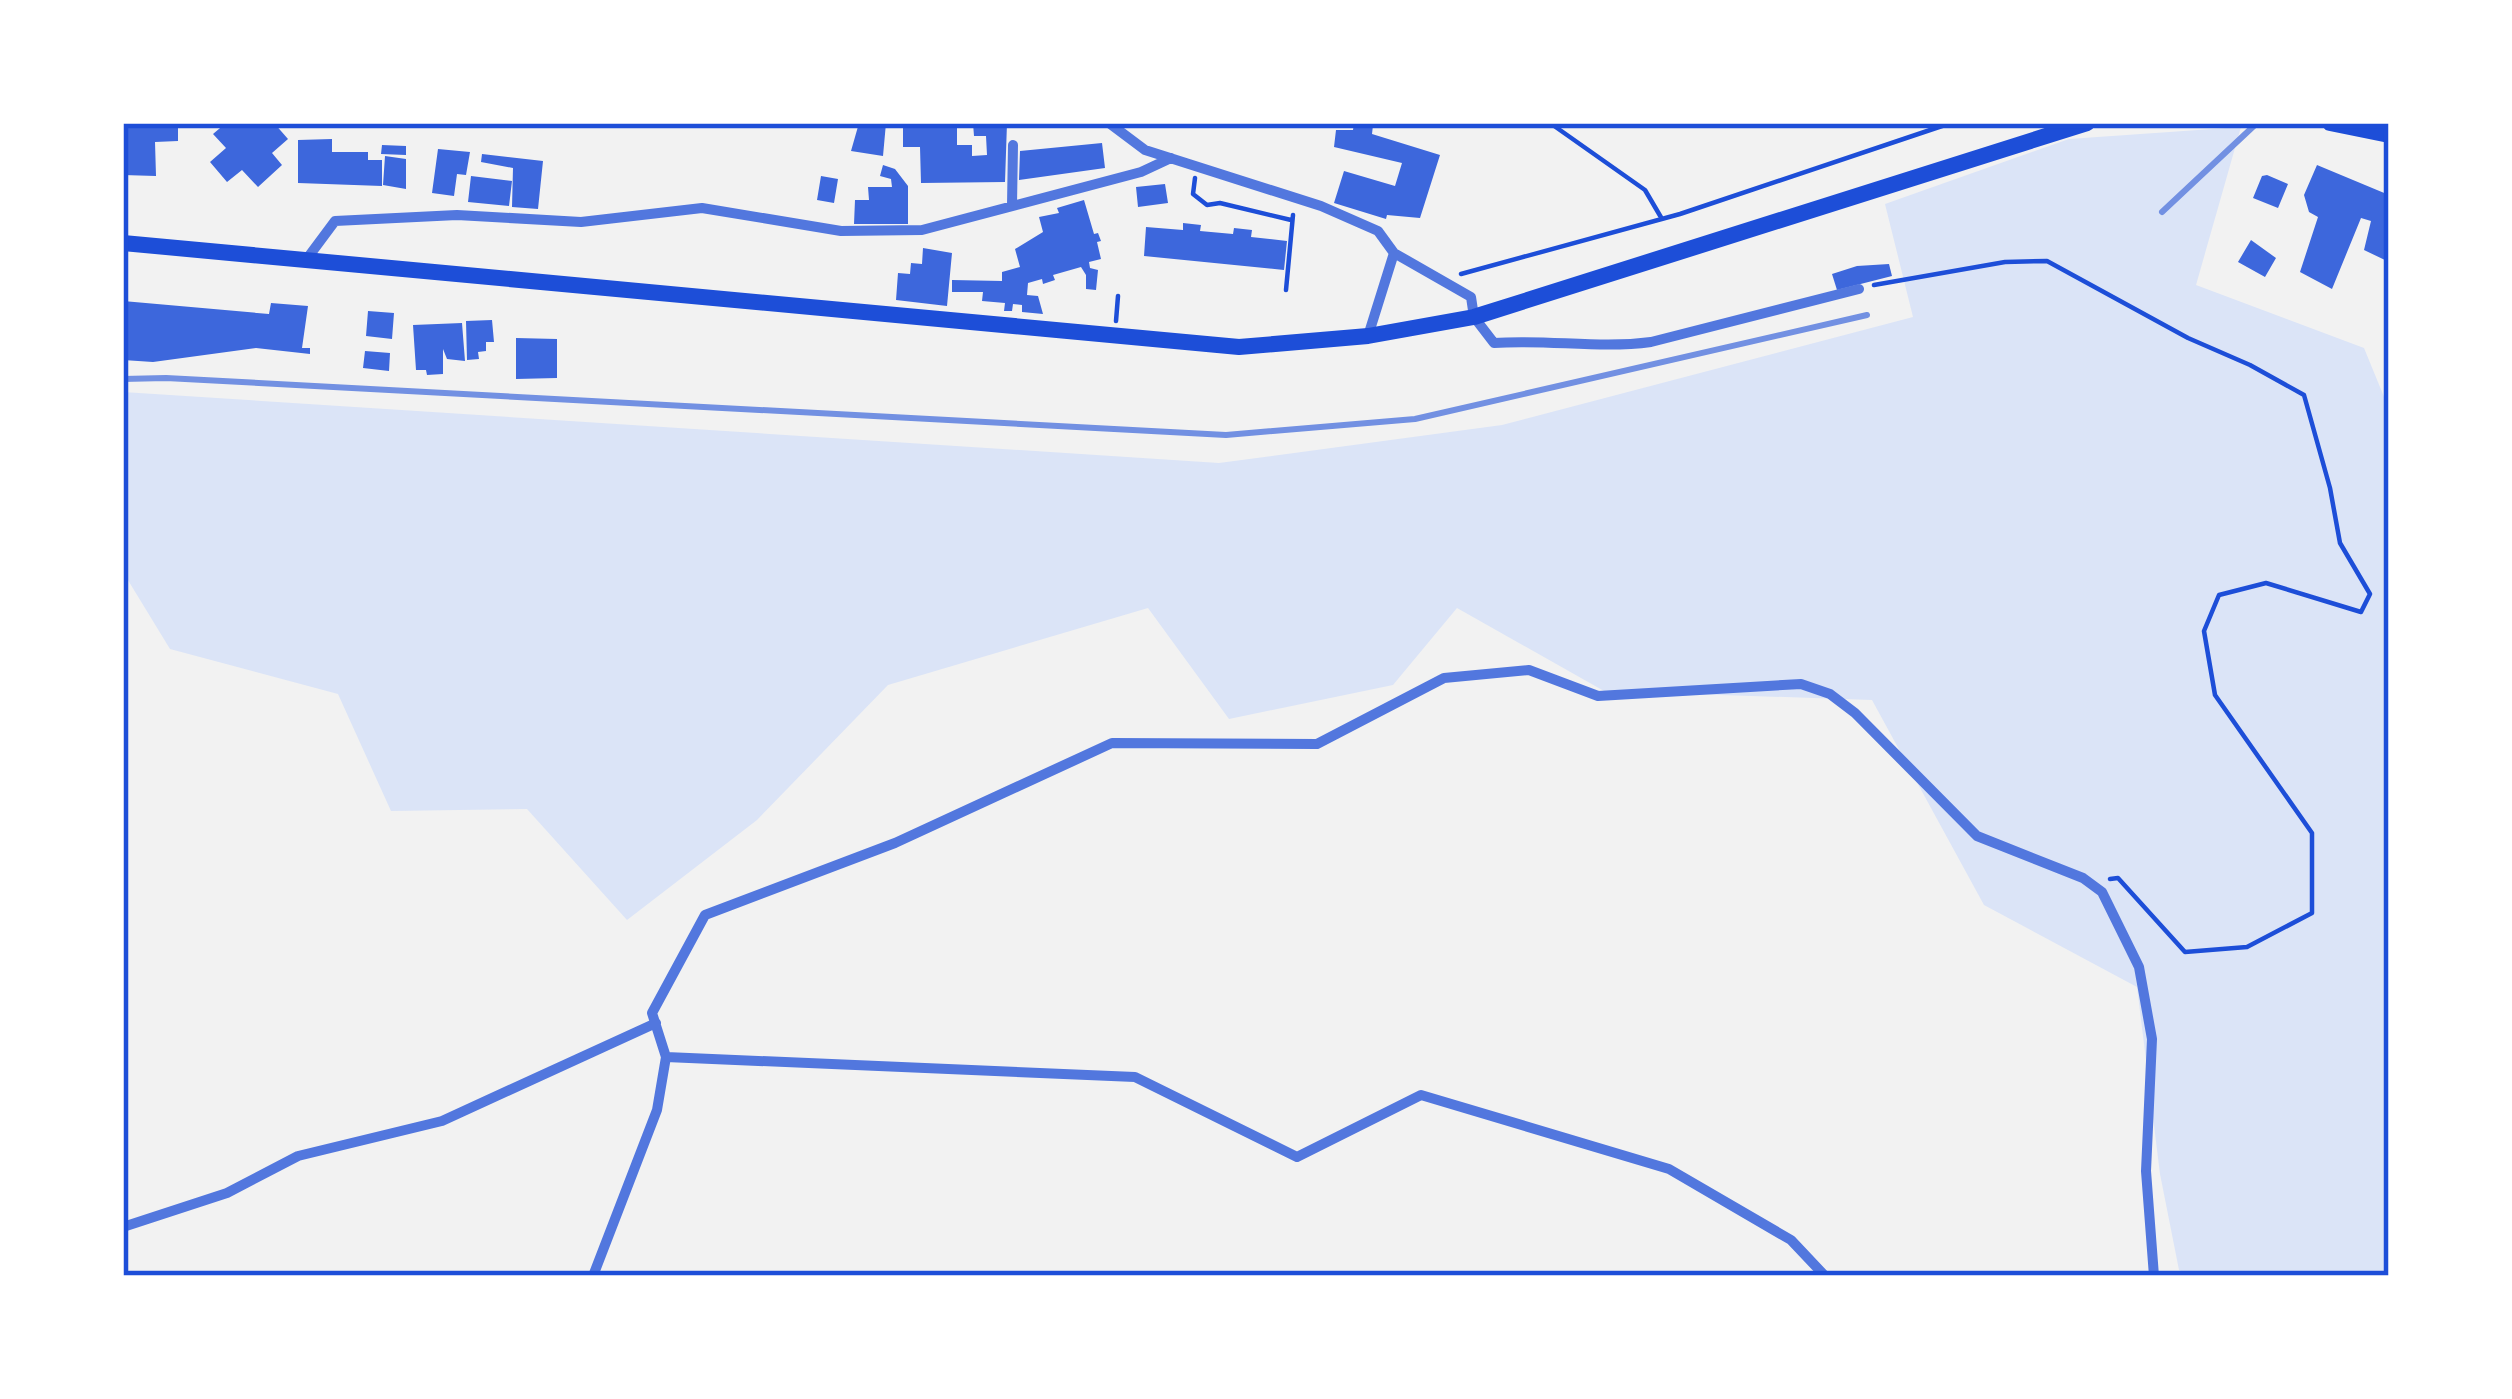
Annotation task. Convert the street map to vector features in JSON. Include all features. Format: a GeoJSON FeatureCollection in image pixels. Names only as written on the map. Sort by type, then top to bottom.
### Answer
{"type":"FeatureCollection","features":[{"type":"Feature","properties":{"kind":"main road"},"geometry":{"type":"LineString","coordinates":[[123,243],[1239,347],[1368,336],[1474,317],[2087,123]]}},
{"type":"Feature","properties":{"kind":"main road"},"geometry":{"type":"LineString","coordinates":[[2330,123],[2389,135]]}},
{"type":"Feature","properties":{"kind":"street"},"geometry":{"type":"LineString","coordinates":[[1108,123],[1145,151],[1321,206],[1378,231],[1394,253],[1471,297],[1474,317],[1494,343],[1534,340],[1617,346],[1651,342],[1859,289]]}},
{"type":"Feature","properties":{"kind":"street"},"geometry":{"type":"LineString","coordinates":[[1012,205],[1013,145]]}},
{"type":"Feature","properties":{"kind":"street"},"geometry":{"type":"LineString","coordinates":[[306,260],[335,221],[457,215],[581,222],[702,208],[841,232],[922,230],[1141,172],[1171,158]]}},
{"type":"Feature","properties":{"kind":"street"},"geometry":{"type":"LineString","coordinates":[[1368,336],[1394,253]]}},
{"type":"Feature","properties":{"kind":"street"},"geometry":{"type":"LineString","coordinates":[[593,1276],[657,1110],[666,1058],[652,1012],[705,915],[895,843],[1112,743],[1317,744],[1444,678],[1529,670],[1598,697],[1801,684],[1830,694],[1855,713],[1977,836],[2083,878],[2102,892],[2139,967],[2152,1040],[2146,1171],[2154,1276]]}},
{"type":"Feature","properties":{"kind":"street"},"geometry":{"type":"LineString","coordinates":[[123,1227],[226,1193],[298,1156],[442,1121],[656,1023]]}},
{"type":"Feature","properties":{"kind":"street"},"geometry":{"type":"LineString","coordinates":[[666,1058],[1136,1077],[1298,1156],[1421,1095],[1669,1169],[1791,1240],[1825,1276]]}},
{"type":"Feature","properties":{"kind":"path"},"geometry":{"type":"LineString","coordinates":[[1550,123],[1645,190],[1662,219]]}},
{"type":"Feature","properties":{"kind":"path"},"geometry":{"type":"LineString","coordinates":[[1438,279],[1662,219],[1951,123]]}},
{"type":"Feature","properties":{"kind":"path"},"geometry":{"type":"LineString","coordinates":[[1192,186],[1193,194],[1207,205],[1220,203],[1293,221]]}},
{"type":"Feature","properties":{"kind":"path"},"geometry":{"type":"LineString","coordinates":[[1286,290],[1294,205]]}},
{"type":"Feature","properties":{"kind":"path"},"geometry":{"type":"LineString","coordinates":[[1859,289],[2005,262],[2047,261],[2304,395],[2340,543],[2370,594],[2361,612],[2266,583],[2219,595],[2204,631],[2215,695],[2312,833],[2312,913],[2247,947],[2185,952],[2118,878],[2104,880],[2102,892]]}},
{"type":"Feature","properties":{"kind":"path"},"geometry":{"type":"LineString","coordinates":[[1117,310],[1118,296]]}},
{"type":"Feature","properties":{"kind":"shaded area"},"geometry":{"type":"Polygon","coordinates":[[[2241,127],[2196,285],[2364,348],[2389,409],[2389,1276],[2191,1276],[2179,1270],[2160,1174],[2137,987],[1984,905],[1872,700],[1604,691],[1457,608],[1393,685],[1229,719],[1148,608],[888,685],[757,820],[627,920],[527,809],[391,811],[338,694],[170,649],[123,572],[123,392],[1219,463],[1502,425],[1913,317],[1885,204],[2069,139],[2241,127]]]}},
{"type":"Feature","properties":{"kind":"building"},"geometry":{"type":"Polygon","coordinates":[[[123,123],[178,123],[178,141],[155,142],[156,176],[123,175],[123,123]]]}},
{"type":"Feature","properties":{"kind":"building"},"geometry":{"type":"Polygon","coordinates":[[[226,123],[274,123],[288,139],[272,153],[282,165],[258,187],[242,170],[227,182],[210,162],[226,148],[213,134],[226,123]]]}},
{"type":"Feature","properties":{"kind":"building"},"geometry":{"type":"Polygon","coordinates":[[[859,123],[886,123],[883,156],[851,151],[859,123]]]}},
{"type":"Feature","properties":{"kind":"building"},"geometry":{"type":"Polygon","coordinates":[[[903,123],[957,123],[957,145],[972,145],[972,156],[987,155],[986,136],[974,136],[973,123],[1007,123],[1005,182],[921,183],[920,147],[903,147],[903,123]]]}},
{"type":"Feature","properties":{"kind":"building"},"geometry":{"type":"Polygon","coordinates":[[[1354,123],[1373,125],[1372,134],[1440,155],[1420,218],[1387,215],[1386,219],[1334,203],[1344,171],[1395,186],[1402,163],[1334,147],[1336,130],[1353,130],[1354,123]]]}},
{"type":"Feature","properties":{"kind":"building"},"geometry":{"type":"Polygon","coordinates":[[[332,139],[332,152],[368,152],[368,160],[382,160],[382,186],[298,183],[298,140],[332,139]]]}},
{"type":"Feature","properties":{"kind":"building"},"geometry":{"type":"Polygon","coordinates":[[[1102,143],[1105,168],[1019,180],[1020,151],[1102,143]]]}},
{"type":"Feature","properties":{"kind":"building"},"geometry":{"type":"Polygon","coordinates":[[[382,145],[406,146],[406,155],[381,154],[382,145]]]}},
{"type":"Feature","properties":{"kind":"building"},"geometry":{"type":"Polygon","coordinates":[[[438,149],[470,152],[466,175],[457,174],[454,196],[432,193],[438,149]]]}},
{"type":"Feature","properties":{"kind":"building"},"geometry":{"type":"Polygon","coordinates":[[[482,154],[543,161],[538,209],[512,207],[513,168],[481,162],[482,154]]]}},
{"type":"Feature","properties":{"kind":"building"},"geometry":{"type":"Polygon","coordinates":[[[385,156],[406,159],[406,189],[383,185],[385,156]]]}},
{"type":"Feature","properties":{"kind":"building"},"geometry":{"type":"Polygon","coordinates":[[[883,165],[895,169],[908,186],[908,224],[854,224],[855,200],[869,200],[868,187],[892,187],[891,179],[880,176],[883,165]]]}},
{"type":"Feature","properties":{"kind":"building"},"geometry":{"type":"Polygon","coordinates":[[[2317,165],[2389,195],[2387,261],[2364,250],[2371,221],[2361,218],[2332,289],[2300,272],[2318,217],[2309,212],[2304,195],[2317,165]]]}},
{"type":"Feature","properties":{"kind":"building"},"geometry":{"type":"Polygon","coordinates":[[[471,176],[512,181],[509,206],[468,202],[471,176]]]}},
{"type":"Feature","properties":{"kind":"building"},"geometry":{"type":"Polygon","coordinates":[[[821,176],[838,179],[834,203],[817,200],[821,176]]]}},
{"type":"Feature","properties":{"kind":"building"},"geometry":{"type":"Polygon","coordinates":[[[2262,176],[2288,184],[2278,208],[2253,198],[2262,176]]]}},
{"type":"Feature","properties":{"kind":"building"},"geometry":{"type":"Polygon","coordinates":[[[1165,184],[1168,203],[1138,207],[1136,187],[1165,184]]]}},
{"type":"Feature","properties":{"kind":"building"},"geometry":{"type":"Polygon","coordinates":[[[1084,200],[1094,234],[1101,241],[1097,242],[1101,259],[1089,262],[1090,268],[1098,270],[1096,290],[1086,289],[1081,267],[1053,275],[1055,280],[1043,284],[1042,279],[1028,283],[1027,295],[1038,296],[1043,314],[1022,312],[1022,305],[1013,304],[1012,311],[1004,311],[1005,303],[982,301],[983,292],[952,292],[952,280],[1002,281],[1002,272],[1020,267],[1015,249],[1043,232],[1039,217],[1084,200]]]}},
{"type":"Feature","properties":{"kind":"building"},"geometry":{"type":"Polygon","coordinates":[[[1183,223],[1201,225],[1200,231],[1233,234],[1234,228],[1252,230],[1251,237],[1287,241],[1284,270],[1144,256],[1146,227],[1183,230],[1183,223]]]}},
{"type":"Feature","properties":{"kind":"building"},"geometry":{"type":"Polygon","coordinates":[[[2251,240],[2276,258],[2265,277],[2238,262],[2251,240]]]}},
{"type":"Feature","properties":{"kind":"building"},"geometry":{"type":"Polygon","coordinates":[[[923,248],[952,253],[947,306],[896,300],[898,273],[910,274],[911,263],[922,264],[923,248]]]}},
{"type":"Feature","properties":{"kind":"building"},"geometry":{"type":"Polygon","coordinates":[[[1889,264],[1892,276],[1837,290],[1832,274],[1889,264]]]}},
{"type":"Feature","properties":{"kind":"building"},"geometry":{"type":"Polygon","coordinates":[[[123,301],[269,314],[271,303],[308,306],[302,348],[310,348],[310,354],[256,348],[153,362],[123,360],[123,301]]]}},
{"type":"Feature","properties":{"kind":"building"},"geometry":{"type":"Polygon","coordinates":[[[368,311],[394,313],[392,339],[366,336],[368,311]]]}},
{"type":"Feature","properties":{"kind":"building"},"geometry":{"type":"Polygon","coordinates":[[[492,320],[494,342],[486,342],[479,359],[467,360],[466,321],[492,320]]]}},
{"type":"Feature","properties":{"kind":"building"},"geometry":{"type":"Polygon","coordinates":[[[462,323],[465,361],[447,359],[443,349],[443,374],[416,370],[413,325],[462,323]]]}},
{"type":"Feature","properties":{"kind":"building"},"geometry":{"type":"Polygon","coordinates":[[[516,338],[557,339],[557,378],[516,379],[516,338]]]}},
{"type":"Feature","properties":{"kind":"building"},"geometry":{"type":"Polygon","coordinates":[[[365,351],[390,353],[389,371],[363,368],[365,351]]]}},
{"type":"Feature","properties":{"kind":"railway"},"geometry":{"type":"LineString","coordinates":[[2162,212],[2257,123]]}},
{"type":"Feature","properties":{"kind":"railway"},"geometry":{"type":"LineString","coordinates":[[123,379],[1226,435],[1415,419],[1867,315]]}}]}
